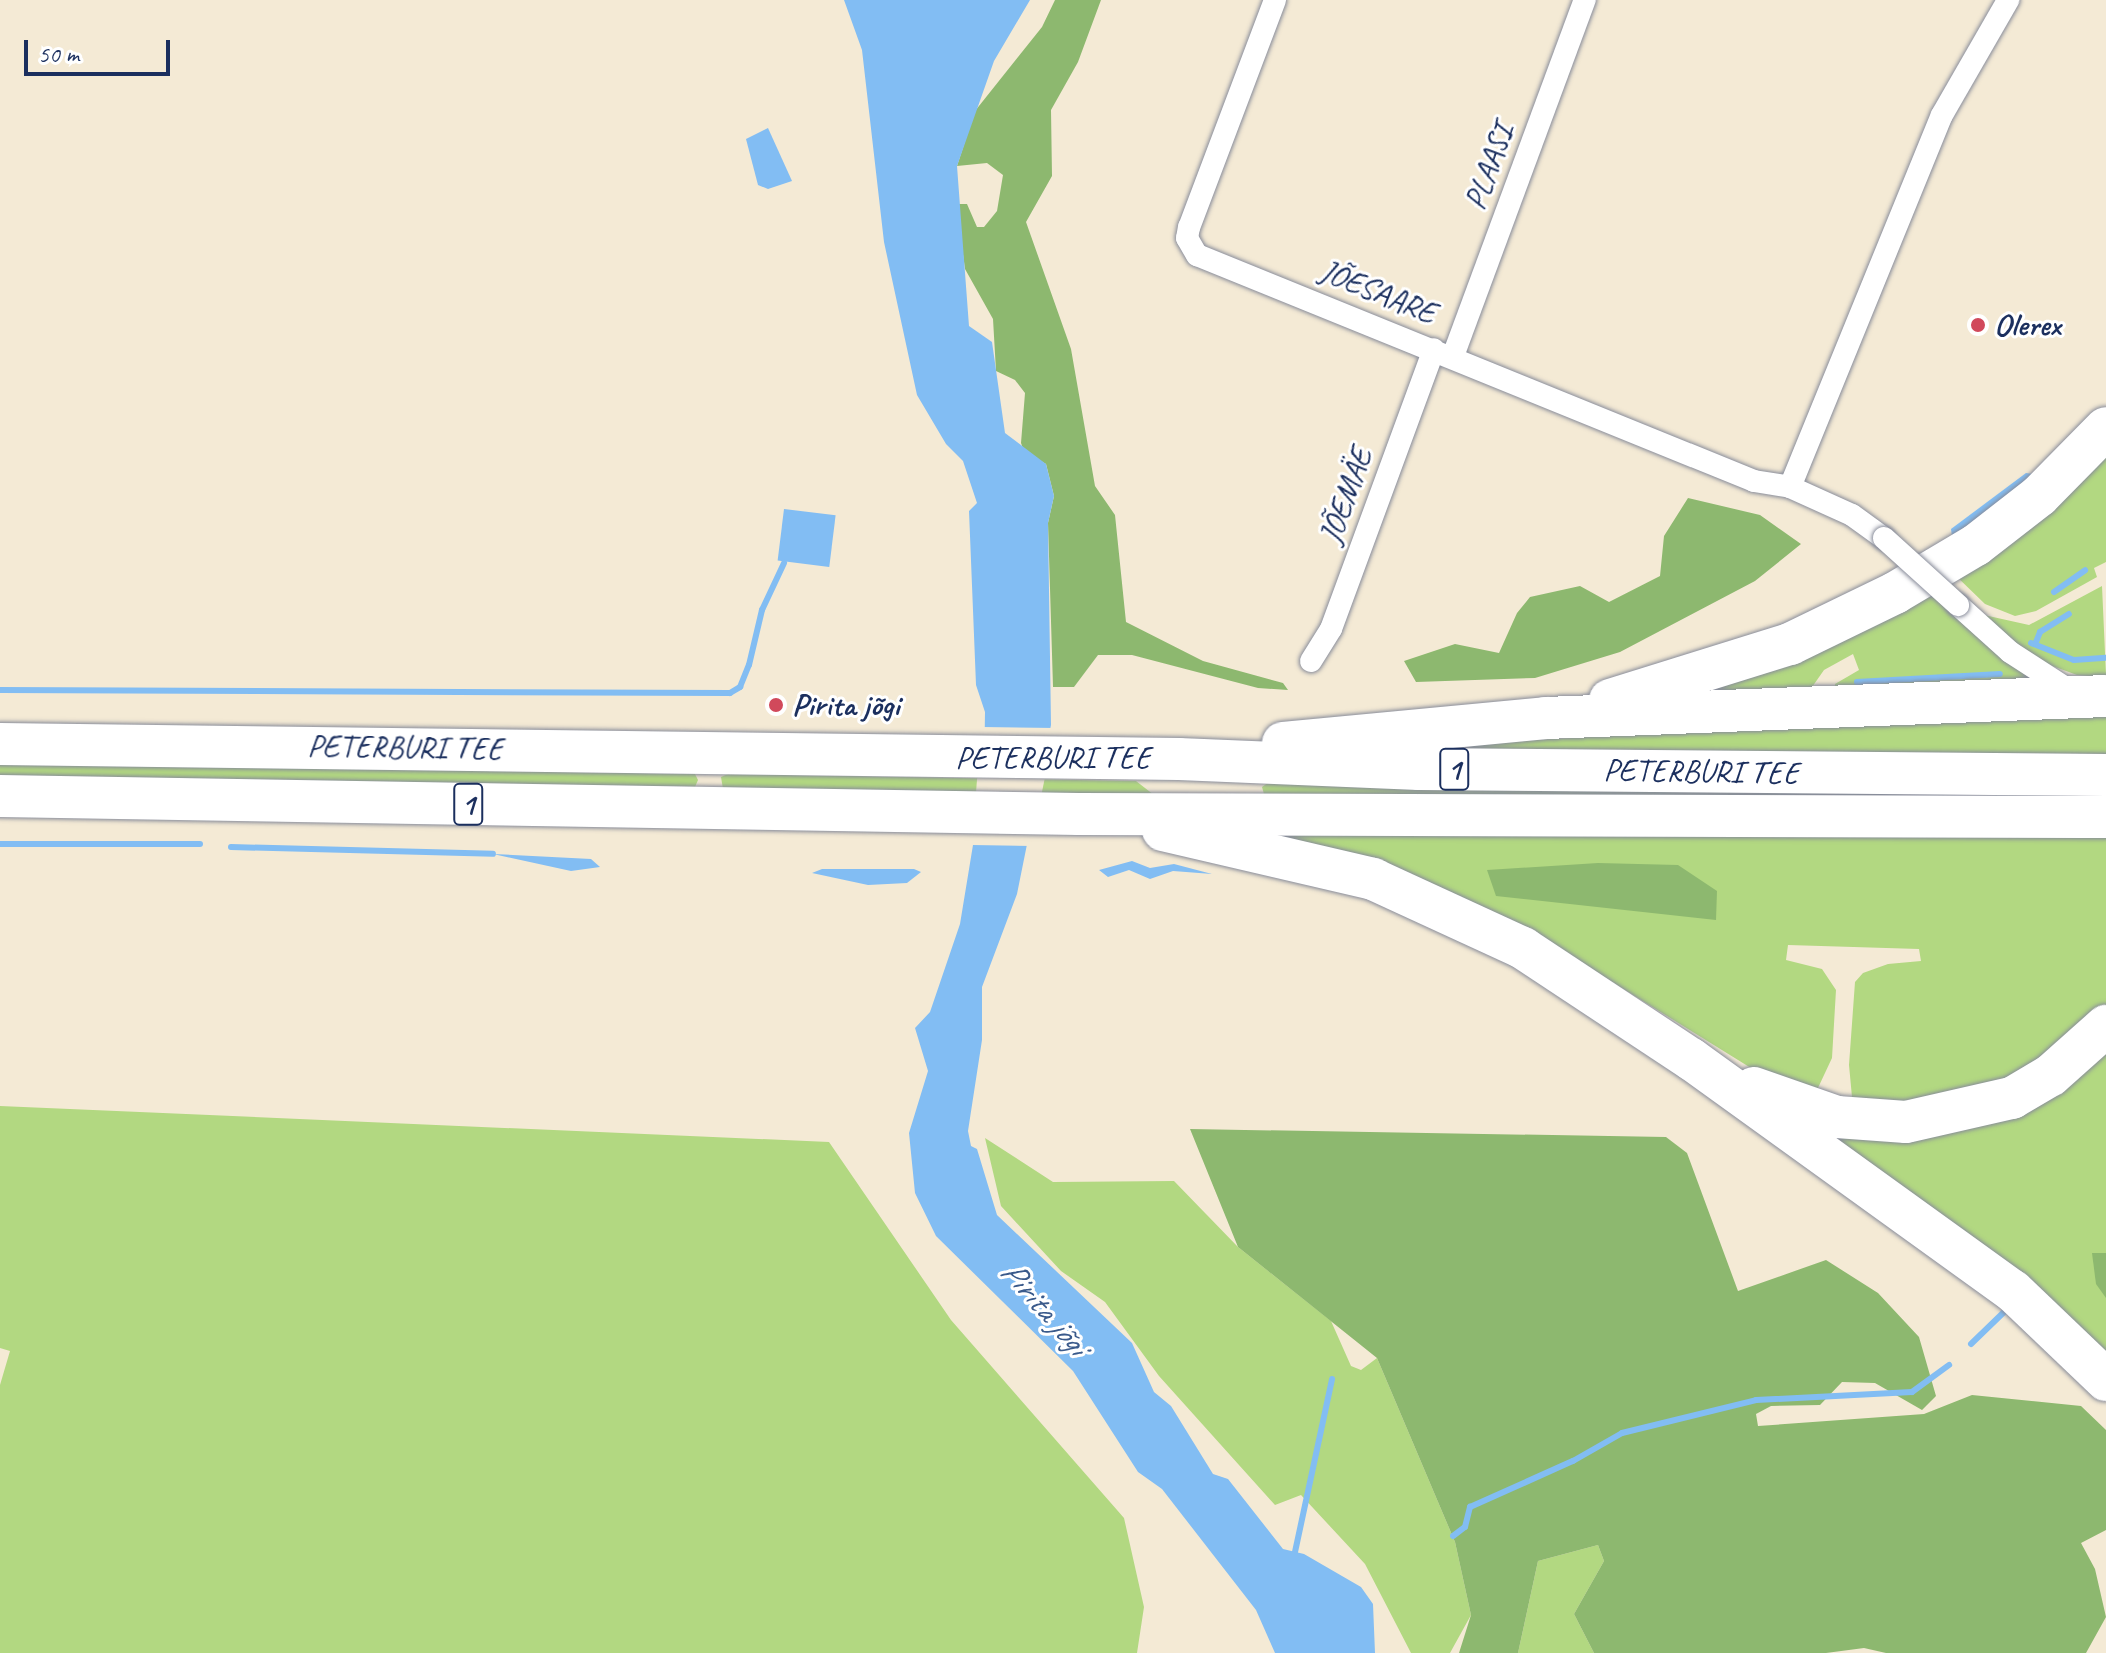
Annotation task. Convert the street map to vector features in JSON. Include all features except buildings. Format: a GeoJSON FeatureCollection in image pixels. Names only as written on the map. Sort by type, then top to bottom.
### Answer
{"type":"FeatureCollection","features":[{"type":"Feature","properties":{"kind":"highway"},"geometry":{"type":"LineString","coordinates":[[1546,718],[1790,644],[1895,593],[1976,545],[2039,496],[2106,428]]}},
{"type":"Feature","properties":{"kind":"highway"},"geometry":{"type":"LineString","coordinates":[[1179,759],[1317,738],[1546,718],[2095,697]]}},
{"type":"Feature","properties":{"kind":"highway","name":"PETERBURI TEE"},"geometry":{"type":"LineString","coordinates":[[0,744],[1179,759],[1419,769],[2106,775]]}},
{"type":"Feature","properties":{"kind":"highway","name":"PETERBURI TEE"},"geometry":{"type":"LineString","coordinates":[[0,796],[1079,814],[2106,817]]}},
{"type":"Feature","properties":{"kind":"highway"},"geometry":{"type":"LineString","coordinates":[[1079,814],[1260,849],[1373,879],[1523,948],[1691,1059],[2013,1291],[2106,1380]]}},
{"type":"Feature","properties":{"kind":"highway"},"geometry":{"type":"LineString","coordinates":[[1691,1059],[1764,1093],[1837,1117],[1906,1122],[2012,1098],[2051,1075],[2106,1026]]}},
{"type":"Feature","properties":{"kind":"street","name":"JÕESAARE"},"geometry":{"type":"LineString","coordinates":[[1275,0],[1194,213],[1190,246],[1197,255],[1754,481],[1790,487],[1852,515],[1884,538],[2010,652],[2051,682],[2095,697]]}},
{"type":"Feature","properties":{"kind":"street","name":"PLAASI"},"geometry":{"type":"LineString","coordinates":[[1444,353],[1585,0]]}},
{"type":"Feature","properties":{"kind":"street"},"geometry":{"type":"LineString","coordinates":[[1790,487],[1942,115],[2008,0]]}},
{"type":"Feature","properties":{"kind":"street","name":"JÕEMÄE"},"geometry":{"type":"LineString","coordinates":[[1311,661],[1331,629],[1444,353]]}},
{"type":"Feature","properties":{"kind":"green space"},"geometry":{"type":"Polygon","coordinates":[[[1055,0],[1101,0],[1078,62],[1051,110],[1052,176],[1026,222],[1071,349],[1095,486],[1115,515],[1126,622],[1203,661],[1283,683],[1288,690],[1258,688],[1132,655],[1098,655],[1074,687],[1053,687],[1048,523],[1054,496],[1046,464],[1024,451],[1021,443],[1025,393],[1015,380],[996,371],[993,319],[965,269],[956,204],[967,204],[977,227],[984,227],[997,211],[1003,175],[987,163],[957,166],[975,111],[1042,27],[1055,0]]]}},
{"type":"Feature","properties":{"kind":"green space"},"geometry":{"type":"Polygon","coordinates":[[[2106,446],[2106,562],[2094,568],[2097,577],[2036,611],[2015,616],[1985,604],[1953,573],[2106,446]]]}},
{"type":"Feature","properties":{"kind":"green space"},"geometry":{"type":"Polygon","coordinates":[[[1688,498],[1760,515],[1801,544],[1755,581],[1620,652],[1535,678],[1416,682],[1404,661],[1455,644],[1499,653],[1517,613],[1530,597],[1580,586],[1609,602],[1660,576],[1664,536],[1688,498]]]}},
{"type":"Feature","properties":{"kind":"green space"},"geometry":{"type":"Polygon","coordinates":[[[2102,586],[2106,675],[2100,677],[2077,675],[2036,660],[1984,615],[2029,625],[2102,586]]]}},
{"type":"Feature","properties":{"kind":"green space"},"geometry":{"type":"Polygon","coordinates":[[[1923,589],[2034,681],[1835,697],[1835,684],[1859,670],[1853,654],[1824,670],[1810,690],[1629,706],[1923,589]]]}},
{"type":"Feature","properties":{"kind":"green space"},"geometry":{"type":"Polygon","coordinates":[[[2106,710],[2106,759],[1424,755],[1398,747],[2106,710]]]}},
{"type":"Feature","properties":{"kind":"green space"},"geometry":{"type":"Polygon","coordinates":[[[0,763],[695,774],[698,780],[695,787],[0,777],[0,763]]]}},
{"type":"Feature","properties":{"kind":"green space"},"geometry":{"type":"Polygon","coordinates":[[[728,774],[1136,781],[1154,795],[723,789],[721,777],[728,774]]]}},
{"type":"Feature","properties":{"kind":"green space"},"geometry":{"type":"Polygon","coordinates":[[[1269,782],[2106,788],[2106,804],[1264,794],[1262,787],[1269,782]]]}},
{"type":"Feature","properties":{"kind":"green space"},"geometry":{"type":"Polygon","coordinates":[[[1299,828],[2106,833],[2106,1009],[2087,1029],[1978,1095],[1865,1107],[1852,1097],[1849,1065],[1855,982],[1863,973],[1888,964],[1921,961],[1919,949],[1788,945],[1786,960],[1822,969],[1836,990],[1832,1058],[1817,1090],[1759,1073],[1596,972],[1282,837],[1299,828]]]}},
{"type":"Feature","properties":{"kind":"green space"},"geometry":{"type":"Polygon","coordinates":[[[1598,863],[1678,865],[1717,891],[1716,920],[1496,896],[1487,870],[1598,863]]]}},
{"type":"Feature","properties":{"kind":"green space"},"geometry":{"type":"Polygon","coordinates":[[[2106,1043],[2106,1363],[1818,1125],[1862,1133],[2106,1043]]]}},
{"type":"Feature","properties":{"kind":"green space"},"geometry":{"type":"Polygon","coordinates":[[[0,1106],[829,1142],[951,1320],[1124,1518],[1144,1607],[1137,1653],[0,1653],[0,1385],[10,1351],[0,1348],[0,1106]]]}},
{"type":"Feature","properties":{"kind":"green space"},"geometry":{"type":"Polygon","coordinates":[[[1190,1129],[1666,1137],[1687,1153],[1738,1291],[1826,1260],[1878,1293],[1919,1337],[1936,1396],[1922,1410],[1875,1383],[1842,1382],[1820,1405],[1771,1406],[1756,1414],[1758,1426],[1924,1414],[1972,1395],[2081,1406],[2106,1430],[2106,1530],[2081,1543],[2095,1569],[2106,1617],[2086,1653],[1886,1653],[1864,1648],[1826,1653],[1594,1653],[1574,1614],[1604,1561],[1598,1545],[1538,1561],[1518,1653],[1459,1653],[1471,1615],[1455,1542],[1377,1358],[1238,1247],[1190,1129]]]}},
{"type":"Feature","properties":{"kind":"green space"},"geometry":{"type":"Polygon","coordinates":[[[985,1138],[1053,1182],[1174,1181],[1238,1247],[1331,1321],[1351,1366],[1361,1370],[1377,1358],[1455,1542],[1471,1615],[1450,1653],[1411,1653],[1365,1564],[1301,1495],[1275,1505],[1159,1376],[1105,1302],[1061,1271],[1001,1206],[985,1138]]]}},
{"type":"Feature","properties":{"kind":"green space"},"geometry":{"type":"Polygon","coordinates":[[[2092,1253],[2106,1253],[2106,1298],[2096,1284],[2092,1253]]]}},
{"type":"Feature","properties":{"kind":"green space"},"geometry":{"type":"Polygon","coordinates":[[[1598,1545],[1604,1561],[1574,1614],[1594,1653],[1518,1653],[1538,1561],[1598,1545]]]}},
{"type":"Feature","properties":{"kind":"water"},"geometry":{"type":"Polygon","coordinates":[[[844,0],[1030,0],[994,61],[957,166],[969,326],[992,342],[1005,433],[1046,464],[1054,496],[1048,523],[1051,725],[1017,894],[982,987],[982,1040],[968,1131],[971,1146],[977,1149],[997,1215],[1132,1343],[1154,1392],[1171,1406],[1213,1474],[1228,1479],[1283,1549],[1304,1554],[1361,1587],[1373,1604],[1375,1653],[1275,1653],[1256,1610],[1162,1489],[1138,1472],[1073,1371],[936,1236],[915,1193],[909,1133],[928,1071],[915,1028],[930,1012],[960,924],[984,778],[985,712],[976,685],[969,511],[977,503],[963,461],[946,444],[917,395],[884,242],[862,50],[844,0]]]}},
{"type":"Feature","properties":{"kind":"water"},"geometry":{"type":"Polygon","coordinates":[[[768,128],[792,181],[768,189],[758,185],[746,139],[768,128]]]}},
{"type":"Feature","properties":{"kind":"water"},"geometry":{"type":"Polygon","coordinates":[[[2026,473],[2033,474],[2027,485],[1952,536],[1951,529],[2026,473]]]}},
{"type":"Feature","properties":{"kind":"water"},"geometry":{"type":"Polygon","coordinates":[[[784,509],[836,515],[829,567],[778,561],[784,509]]]}},
{"type":"Feature","properties":{"kind":"water"},"geometry":{"type":"Polygon","coordinates":[[[493,854],[591,859],[600,867],[571,871],[493,854]]]}},
{"type":"Feature","properties":{"kind":"water"},"geometry":{"type":"Polygon","coordinates":[[[1132,861],[1150,868],[1174,864],[1212,874],[1173,871],[1150,879],[1129,870],[1108,877],[1099,870],[1132,861]]]}},
{"type":"Feature","properties":{"kind":"water"},"geometry":{"type":"Polygon","coordinates":[[[822,869],[914,869],[921,872],[907,883],[868,885],[812,873],[822,869]]]}},
{"type":"Feature","properties":{"kind":"pier"},"geometry":{"type":"Polygon","coordinates":[[[981,727],[1055,728],[1031,846],[972,845],[981,727]]]}},
{"type":"Feature","properties":{"kind":"waterway"},"geometry":{"type":"LineString","coordinates":[[0,690],[730,693],[740,687],[749,665],[762,610],[784,563]]}},
{"type":"Feature","properties":{"kind":"waterway"},"geometry":{"type":"LineString","coordinates":[[2054,592],[2085,570]]}},
{"type":"Feature","properties":{"kind":"waterway"},"geometry":{"type":"LineString","coordinates":[[2036,642],[2040,632],[2069,614]]}},
{"type":"Feature","properties":{"kind":"waterway"},"geometry":{"type":"LineString","coordinates":[[2031,643],[2074,660],[2106,658]]}},
{"type":"Feature","properties":{"kind":"waterway"},"geometry":{"type":"LineString","coordinates":[[1857,682],[2000,674]]}},
{"type":"Feature","properties":{"kind":"waterway"},"geometry":{"type":"LineString","coordinates":[[0,844],[200,844]]}},
{"type":"Feature","properties":{"kind":"waterway"},"geometry":{"type":"LineString","coordinates":[[231,847],[493,854]]}},
{"type":"Feature","properties":{"kind":"waterway"},"geometry":{"type":"LineString","coordinates":[[1971,1344],[2004,1312]]}},
{"type":"Feature","properties":{"kind":"waterway"},"geometry":{"type":"LineString","coordinates":[[1453,1536],[1465,1527],[1470,1507],[1573,1461],[1622,1433],[1756,1400],[1912,1392],[1949,1365]]}},
{"type":"Feature","properties":{"kind":"waterway"},"geometry":{"type":"LineString","coordinates":[[1295,1552],[1332,1379]]}},
{"type":"Feature","properties":{"kind":"place","name":"Olerex"},"geometry":{"type":"Point","coordinates":[1978,325]}},
{"type":"Feature","properties":{"kind":"place","name":"Pirita jõgi"},"geometry":{"type":"Point","coordinates":[776,705]}}]}
